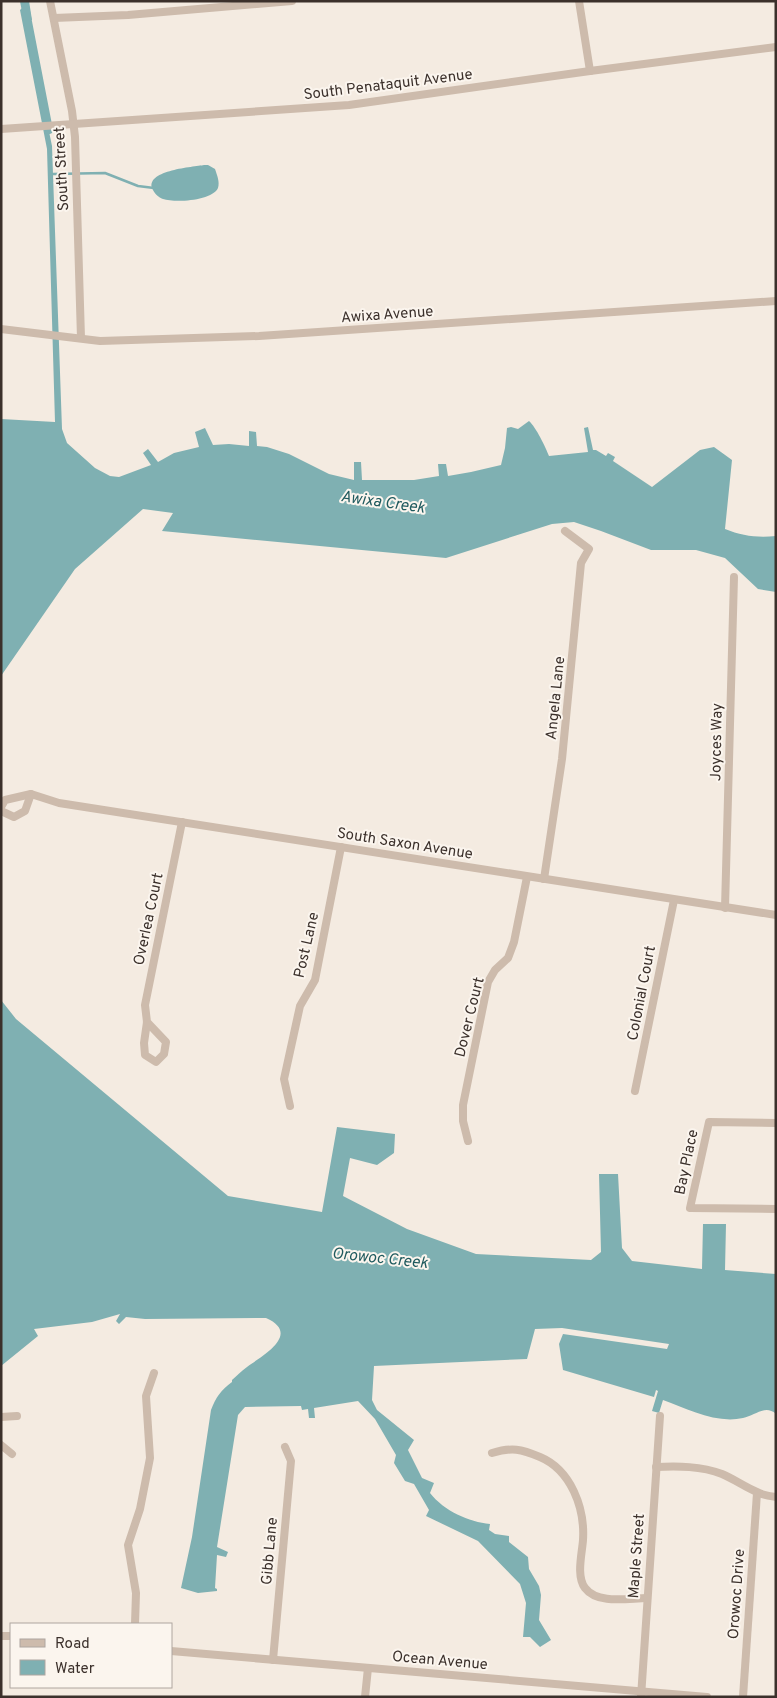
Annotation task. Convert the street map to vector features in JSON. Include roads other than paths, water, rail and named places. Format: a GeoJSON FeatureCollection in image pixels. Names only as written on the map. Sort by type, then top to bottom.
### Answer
{"type":"FeatureCollection","features":[{"type":"Feature","properties":{"kind":"street","name":"South Street"},"geometry":{"type":"LineString","coordinates":[[50,1],[73,124],[81,338]]}},
{"type":"Feature","properties":{"kind":"street"},"geometry":{"type":"LineString","coordinates":[[54,18],[128,15],[223,4],[292,1]]}},
{"type":"Feature","properties":{"kind":"street"},"geometry":{"type":"LineString","coordinates":[[579,1],[590,71]]}},
{"type":"Feature","properties":{"kind":"street","name":"South Penataquit Avenue"},"geometry":{"type":"LineString","coordinates":[[1,129],[349,105],[590,71],[776,48]]}},
{"type":"Feature","properties":{"kind":"street","name":"Awixa Avenue"},"geometry":{"type":"LineString","coordinates":[[1,329],[100,342],[259,336],[776,301]]}},
{"type":"Feature","properties":{"kind":"street","name":"Angela Lane"},"geometry":{"type":"LineString","coordinates":[[544,879],[562,759],[582,563],[589,549],[565,532]]}},
{"type":"Feature","properties":{"kind":"street","name":"Joyces Way"},"geometry":{"type":"LineString","coordinates":[[725,908],[734,578]]}},
{"type":"Feature","properties":{"kind":"street"},"geometry":{"type":"LineString","coordinates":[[31,794],[26,811],[14,817],[1,809],[5,800],[31,794]]}},
{"type":"Feature","properties":{"kind":"street","name":"South Saxon Avenue"},"geometry":{"type":"LineString","coordinates":[[31,794],[59,803],[776,916]]}},
{"type":"Feature","properties":{"kind":"street","name":"Overlea Court"},"geometry":{"type":"LineString","coordinates":[[147,1022],[166,1042],[164,1054],[156,1062],[145,1055],[144,1043],[147,1022],[145,1005],[182,822]]}},
{"type":"Feature","properties":{"kind":"street","name":"Post Lane"},"geometry":{"type":"LineString","coordinates":[[290,1106],[284,1080],[300,1006],[315,980],[341,847]]}},
{"type":"Feature","properties":{"kind":"street","name":"Dover Court"},"geometry":{"type":"LineString","coordinates":[[468,1141],[463,1121],[463,1105],[488,982],[495,970],[508,958],[514,942],[527,877]]}},
{"type":"Feature","properties":{"kind":"street","name":"Colonial Court"},"geometry":{"type":"LineString","coordinates":[[635,1091],[674,900]]}},
{"type":"Feature","properties":{"kind":"street","name":"Bay Place"},"geometry":{"type":"LineString","coordinates":[[776,1123],[709,1122],[690,1208],[776,1209]]}},
{"type":"Feature","properties":{"kind":"street"},"geometry":{"type":"LineString","coordinates":[[135,1623],[136,1594],[128,1545],[140,1510],[150,1458],[146,1396],[154,1373]]}},
{"type":"Feature","properties":{"kind":"street"},"geometry":{"type":"LineString","coordinates":[[1,1417],[16,1416]]}},
{"type":"Feature","properties":{"kind":"street","name":"Maple Street"},"geometry":{"type":"LineString","coordinates":[[642,1694],[660,1416]]}},
{"type":"Feature","properties":{"kind":"street"},"geometry":{"type":"LineString","coordinates":[[1,1444],[12,1454]]}},
{"type":"Feature","properties":{"kind":"street","name":"Gibb Lane"},"geometry":{"type":"LineString","coordinates":[[273,1660],[291,1461],[285,1447]]}},
{"type":"Feature","properties":{"kind":"street"},"geometry":{"type":"LineString","coordinates":[[492,1454],[508,1449],[526,1452],[546,1460],[559,1470],[571,1485],[579,1502],[583,1519],[581,1564],[585,1588],[595,1596],[647,1598]]}},
{"type":"Feature","properties":{"kind":"street"},"geometry":{"type":"LineString","coordinates":[[656,1467],[680,1466],[701,1468],[738,1481],[757,1493],[776,1497]]}},
{"type":"Feature","properties":{"kind":"street","name":"Orowoc Drive"},"geometry":{"type":"LineString","coordinates":[[743,1697],[757,1493]]}},
{"type":"Feature","properties":{"kind":"street","name":"Ocean Avenue"},"geometry":{"type":"LineString","coordinates":[[172,1651],[642,1694],[707,1697]]}},
{"type":"Feature","properties":{"kind":"street"},"geometry":{"type":"LineString","coordinates":[[365,1697],[368,1668]]}},
{"type":"Feature","properties":{"kind":"water","name":"Awixa Creek"},"geometry":{"type":"Polygon","coordinates":[[[25,1],[29,1],[32,20],[26,20],[52,146],[62,429],[67,443],[95,468],[110,476],[119,477],[151,465],[143,453],[148,449],[158,462],[174,453],[199,447],[195,432],[205,428],[213,445],[249,446],[249,431],[256,432],[257,446],[289,454],[329,474],[354,480],[354,462],[361,462],[362,480],[414,480],[439,476],[438,464],[446,464],[448,476],[501,465],[507,428],[518,429],[529,421],[538,433],[549,456],[588,452],[584,428],[588,427],[593,450],[606,456],[608,453],[615,457],[613,461],[652,487],[700,450],[714,447],[732,460],[725,529],[750,536],[776,536],[776,592],[758,589],[725,558],[696,550],[651,550],[574,522],[552,524],[446,558],[162,531],[173,513],[143,509],[75,569],[1,676],[1,419],[55,422],[47,149],[20,10],[26,4],[25,1]]]}},
{"type":"Feature","properties":{"kind":"water"},"geometry":{"type":"Polygon","coordinates":[[[204,165],[215,169],[219,186],[209,196],[184,201],[169,200],[159,197],[152,188],[152,182],[163,173],[204,165]]]}},
{"type":"Feature","properties":{"kind":"water","name":"Orowoc Creek"},"geometry":{"type":"Polygon","coordinates":[[[1,1000],[16,1019],[228,1196],[322,1212],[337,1127],[395,1134],[394,1153],[377,1165],[350,1158],[343,1196],[407,1229],[476,1254],[591,1260],[601,1252],[599,1174],[618,1174],[622,1248],[632,1261],[702,1269],[703,1224],[726,1224],[725,1270],[776,1274],[776,1414],[772,1411],[764,1410],[743,1418],[723,1419],[702,1415],[663,1400],[659,1413],[652,1411],[658,1391],[656,1390],[654,1397],[563,1370],[559,1344],[563,1334],[667,1349],[669,1344],[562,1328],[535,1329],[527,1359],[374,1366],[372,1400],[377,1410],[414,1440],[408,1450],[422,1478],[434,1483],[430,1493],[442,1505],[457,1514],[474,1521],[490,1524],[489,1530],[495,1534],[509,1536],[509,1542],[528,1557],[529,1569],[539,1586],[541,1595],[539,1620],[551,1640],[540,1647],[530,1637],[523,1637],[526,1603],[520,1584],[478,1541],[426,1516],[429,1510],[414,1484],[405,1481],[394,1463],[396,1455],[375,1419],[358,1401],[314,1408],[315,1418],[309,1418],[308,1409],[302,1410],[301,1406],[245,1407],[238,1415],[217,1547],[228,1552],[226,1557],[217,1555],[215,1588],[217,1591],[198,1593],[181,1588],[192,1537],[211,1410],[219,1394],[232,1380],[276,1344],[280,1338],[280,1331],[276,1324],[266,1318],[145,1319],[126,1317],[119,1324],[116,1321],[120,1314],[92,1322],[34,1329],[38,1336],[1,1366],[1,1000]]]}},
{"type":"Feature","properties":{"kind":"waterway"},"geometry":{"type":"LineString","coordinates":[[24,1],[49,130]]}},
{"type":"Feature","properties":{"kind":"waterway"},"geometry":{"type":"LineString","coordinates":[[53,174],[105,173],[138,186],[154,188]]}}]}
